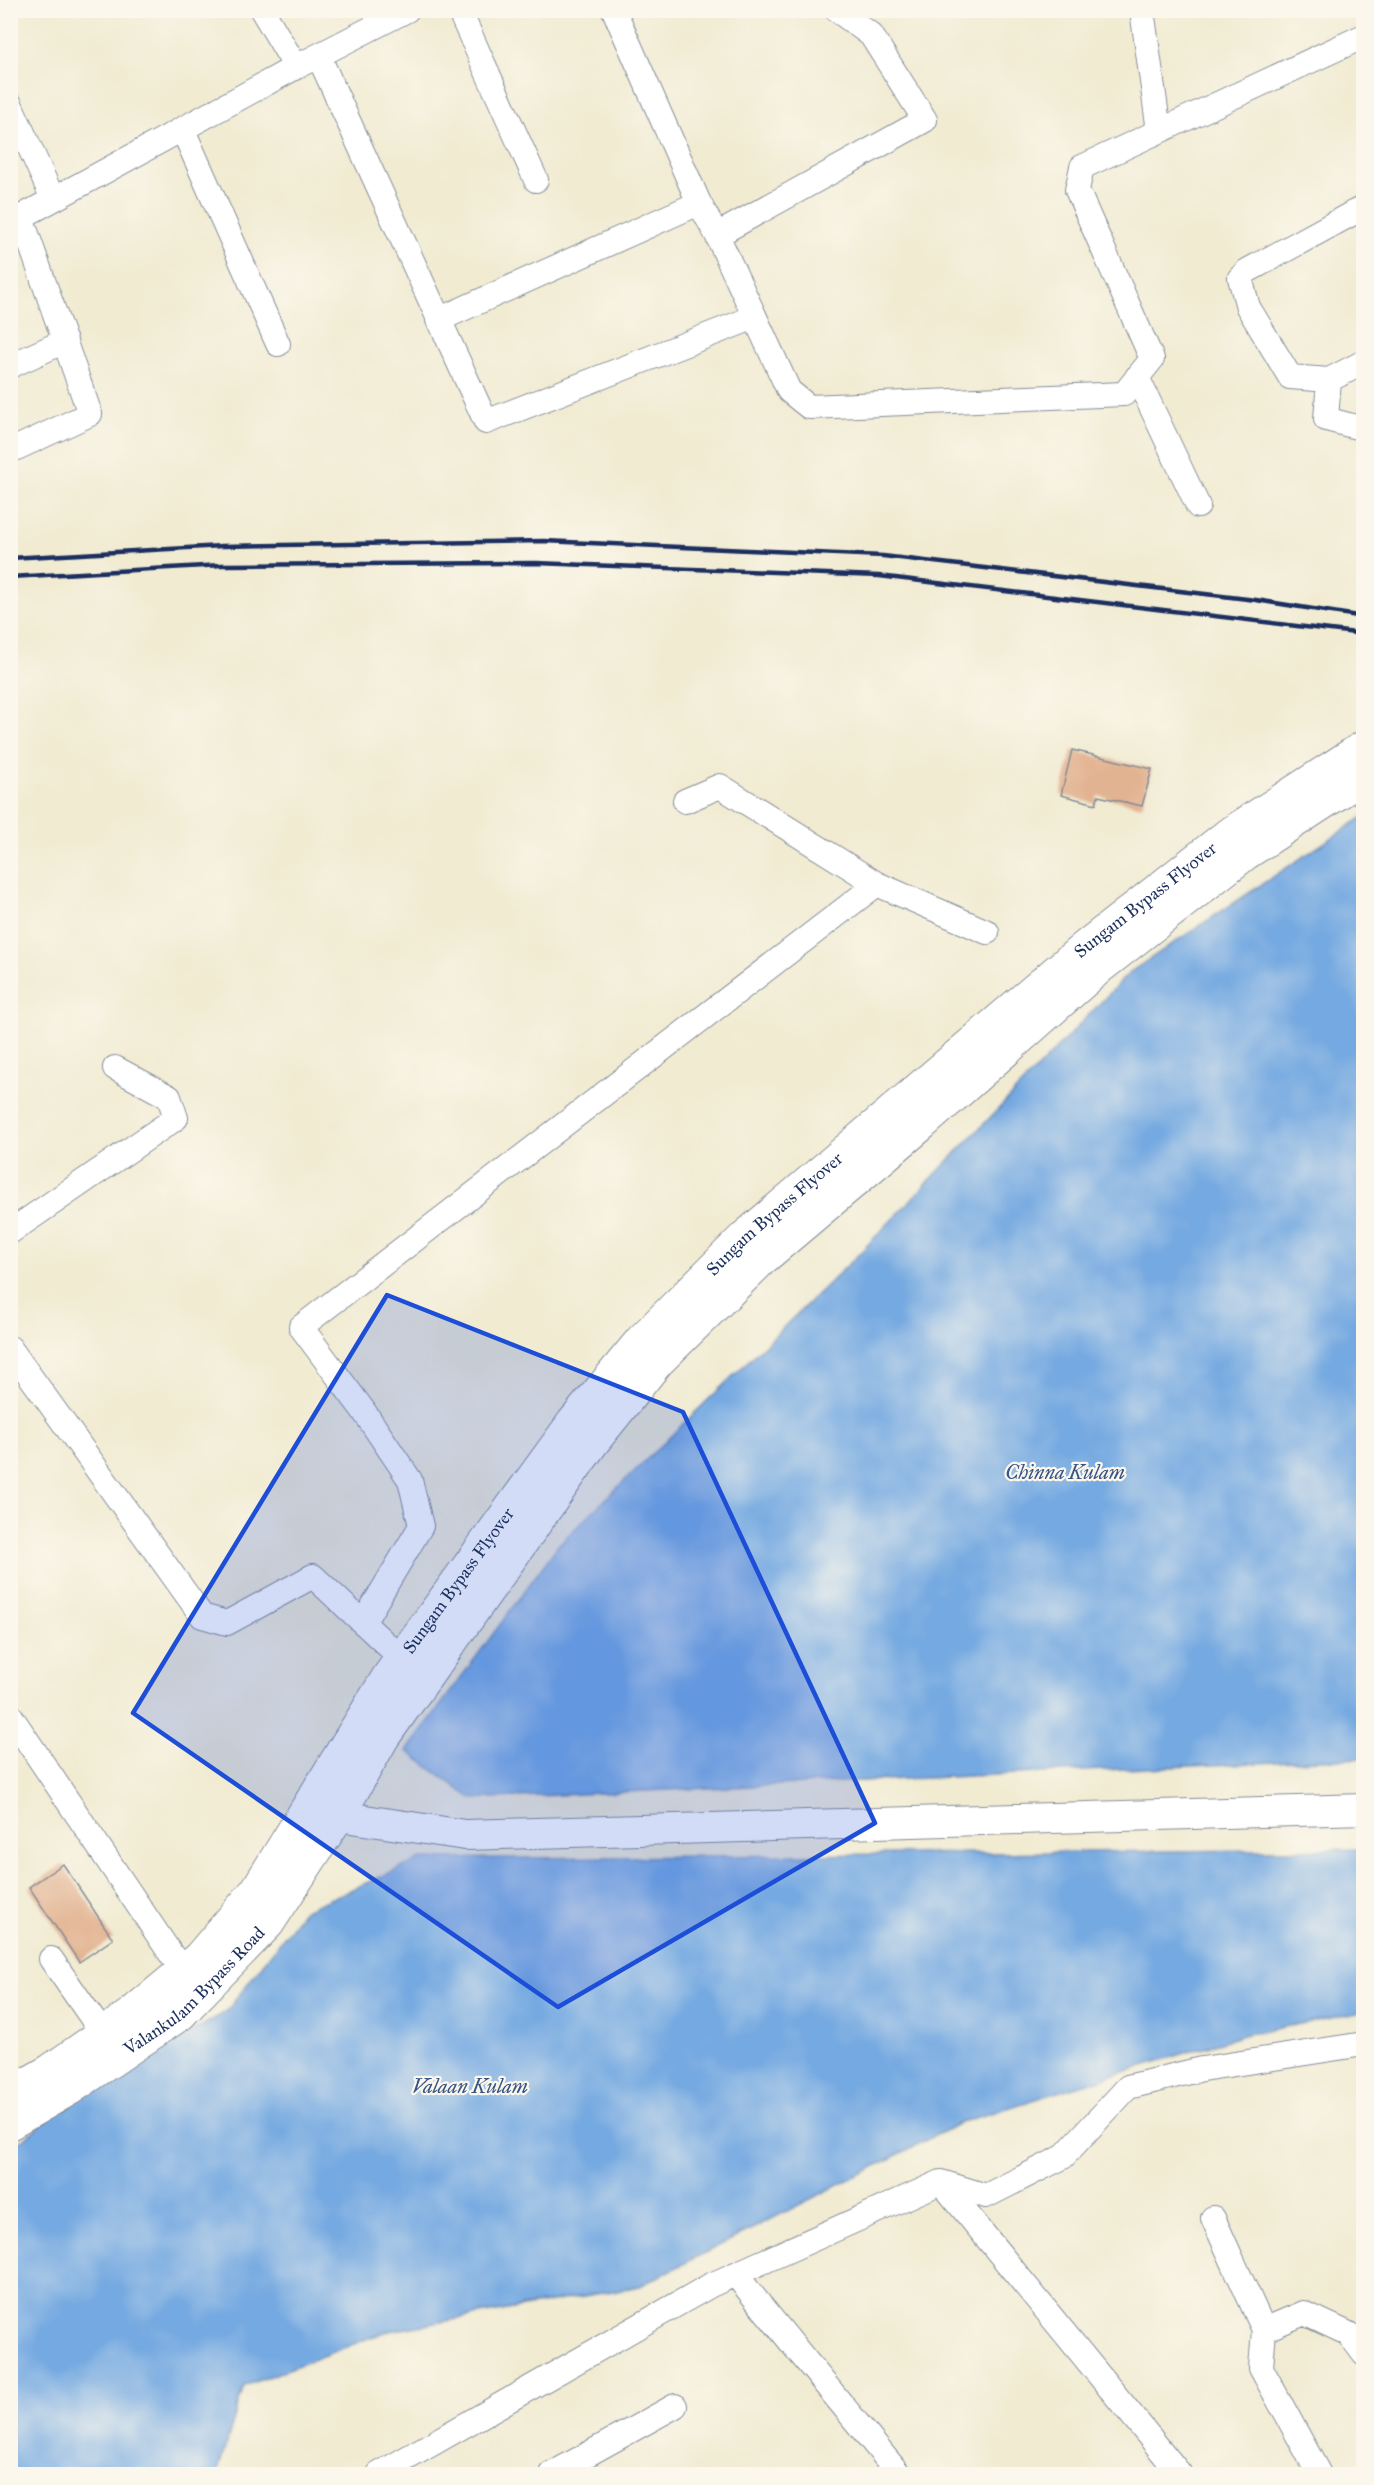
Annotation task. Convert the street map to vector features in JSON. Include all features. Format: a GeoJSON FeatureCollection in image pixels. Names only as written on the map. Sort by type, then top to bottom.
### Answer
{"type":"FeatureCollection","features":[{"type":"Feature","properties":{"kind":"main road","name":"Sungam Bypass Flyover"},"geometry":{"type":"LineString","coordinates":[[323,1809],[383,1737],[592,1443],[649,1352],[745,1237],[1084,948],[1228,835],[1364,747]]}},
{"type":"Feature","properties":{"kind":"main road","name":"Sungam Bypass Flyover"},"geometry":{"type":"LineString","coordinates":[[323,1809],[402,1659],[573,1423],[649,1352],[922,1124],[1101,966],[1246,853],[1364,776]]}},
{"type":"Feature","properties":{"kind":"main road","name":"Valankulam Bypass Road"},"geometry":{"type":"LineString","coordinates":[[10,2094],[50,2071],[103,2034],[200,1958],[323,1809]]}},
{"type":"Feature","properties":{"kind":"main road","name":"Valankulam Bypass Road"},"geometry":{"type":"LineString","coordinates":[[10,2123],[69,2089],[180,2014],[268,1923],[323,1809]]}},
{"type":"Feature","properties":{"kind":"street"},"geometry":{"type":"LineString","coordinates":[[262,10],[296,67]]}},
{"type":"Feature","properties":{"kind":"street"},"geometry":{"type":"LineString","coordinates":[[10,451],[90,414],[65,341],[16,220],[296,67],[407,10]]}},
{"type":"Feature","properties":{"kind":"street"},"geometry":{"type":"LineString","coordinates":[[459,10],[536,180]]}},
{"type":"Feature","properties":{"kind":"street"},"geometry":{"type":"LineString","coordinates":[[614,10],[699,203],[717,235],[789,391],[808,407],[1124,394],[1152,359],[1077,190],[1082,167],[1364,36]]}},
{"type":"Feature","properties":{"kind":"street"},"geometry":{"type":"LineString","coordinates":[[717,235],[925,120],[871,35],[837,10]]}},
{"type":"Feature","properties":{"kind":"street"},"geometry":{"type":"LineString","coordinates":[[1142,10],[1160,131]]}},
{"type":"Feature","properties":{"kind":"street"},"geometry":{"type":"LineString","coordinates":[[319,57],[486,422],[755,317]]}},
{"type":"Feature","properties":{"kind":"street"},"geometry":{"type":"LineString","coordinates":[[10,104],[53,199]]}},
{"type":"Feature","properties":{"kind":"street"},"geometry":{"type":"LineString","coordinates":[[183,130],[278,344]]}},
{"type":"Feature","properties":{"kind":"street"},"geometry":{"type":"LineString","coordinates":[[438,320],[699,203]]}},
{"type":"Feature","properties":{"kind":"street"},"geometry":{"type":"LineString","coordinates":[[1364,207],[1247,271],[1240,278],[1248,307],[1290,376],[1329,380],[1364,362]]}},
{"type":"Feature","properties":{"kind":"street"},"geometry":{"type":"LineString","coordinates":[[10,366],[65,341]]}},
{"type":"Feature","properties":{"kind":"street"},"geometry":{"type":"LineString","coordinates":[[1137,377],[1198,506]]}},
{"type":"Feature","properties":{"kind":"street"},"geometry":{"type":"LineString","coordinates":[[1329,380],[1326,419],[1364,429]]}},
{"type":"Feature","properties":{"kind":"street"},"geometry":{"type":"LineString","coordinates":[[685,801],[720,786],[877,884],[987,932]]}},
{"type":"Feature","properties":{"kind":"street"},"geometry":{"type":"LineString","coordinates":[[363,1623],[421,1526],[410,1480],[363,1410],[301,1327],[877,884]]}},
{"type":"Feature","properties":{"kind":"street"},"geometry":{"type":"LineString","coordinates":[[10,1232],[176,1118],[170,1097],[115,1068]]}},
{"type":"Feature","properties":{"kind":"street"},"geometry":{"type":"LineString","coordinates":[[10,1348],[202,1616],[227,1623],[313,1576],[402,1659]]}},
{"type":"Feature","properties":{"kind":"street"},"geometry":{"type":"LineString","coordinates":[[10,1715],[183,1972]]}},
{"type":"Feature","properties":{"kind":"street"},"geometry":{"type":"LineString","coordinates":[[323,1809],[465,1834],[1364,1809]]}},
{"type":"Feature","properties":{"kind":"street"},"geometry":{"type":"LineString","coordinates":[[51,1959],[103,2034]]}},
{"type":"Feature","properties":{"kind":"street"},"geometry":{"type":"LineString","coordinates":[[379,2475],[711,2285],[941,2182],[986,2196],[1063,2157],[1128,2086],[1202,2069],[1364,2044]]}},
{"type":"Feature","properties":{"kind":"street"},"geometry":{"type":"LineString","coordinates":[[941,2182],[1180,2475]]}},
{"type":"Feature","properties":{"kind":"street"},"geometry":{"type":"LineString","coordinates":[[1213,2218],[1264,2331],[1261,2368],[1319,2475]]}},
{"type":"Feature","properties":{"kind":"street"},"geometry":{"type":"LineString","coordinates":[[735,2274],[899,2475]]}},
{"type":"Feature","properties":{"kind":"street"},"geometry":{"type":"LineString","coordinates":[[1264,2331],[1304,2313],[1350,2334],[1364,2354]]}},
{"type":"Feature","properties":{"kind":"street"},"geometry":{"type":"LineString","coordinates":[[552,2475],[675,2406]]}},
{"type":"Feature","properties":{"kind":"highlighted area"},"geometry":{"type":"Polygon","coordinates":[[[387,1295],[683,1412],[875,1823],[558,2007],[133,1713],[387,1295]]]}},
{"type":"Feature","properties":{"kind":"water","name":"Chinna Kulam"},"geometry":{"type":"Polygon","coordinates":[[[1363,817],[1363,1758],[472,1799],[407,1751],[559,1544],[857,1256],[1130,972],[1363,817]]]}},
{"type":"Feature","properties":{"kind":"water","name":"Valaan Kulam"},"geometry":{"type":"Polygon","coordinates":[[[1363,1849],[1363,2012],[1247,2034],[962,2122],[640,2286],[385,2332],[244,2386],[217,2474],[11,2474],[11,2148],[80,2095],[226,2012],[304,1910],[421,1859],[1363,1849]]]}},
{"type":"Feature","properties":{"kind":"building"},"geometry":{"type":"Polygon","coordinates":[[[1072,750],[1152,769],[1142,806],[1098,796],[1096,804],[1061,795],[1072,750]]]}},
{"type":"Feature","properties":{"kind":"building"},"geometry":{"type":"Polygon","coordinates":[[[63,1864],[113,1939],[79,1962],[29,1887],[63,1864]]]}},
{"type":"Feature","properties":{"kind":"railway"},"geometry":{"type":"LineString","coordinates":[[10,558],[222,546],[544,541],[883,556],[1256,600],[1364,617]]}},
{"type":"Feature","properties":{"kind":"railway"},"geometry":{"type":"LineString","coordinates":[[10,577],[222,565],[536,563],[879,576],[1364,634]]}}]}
